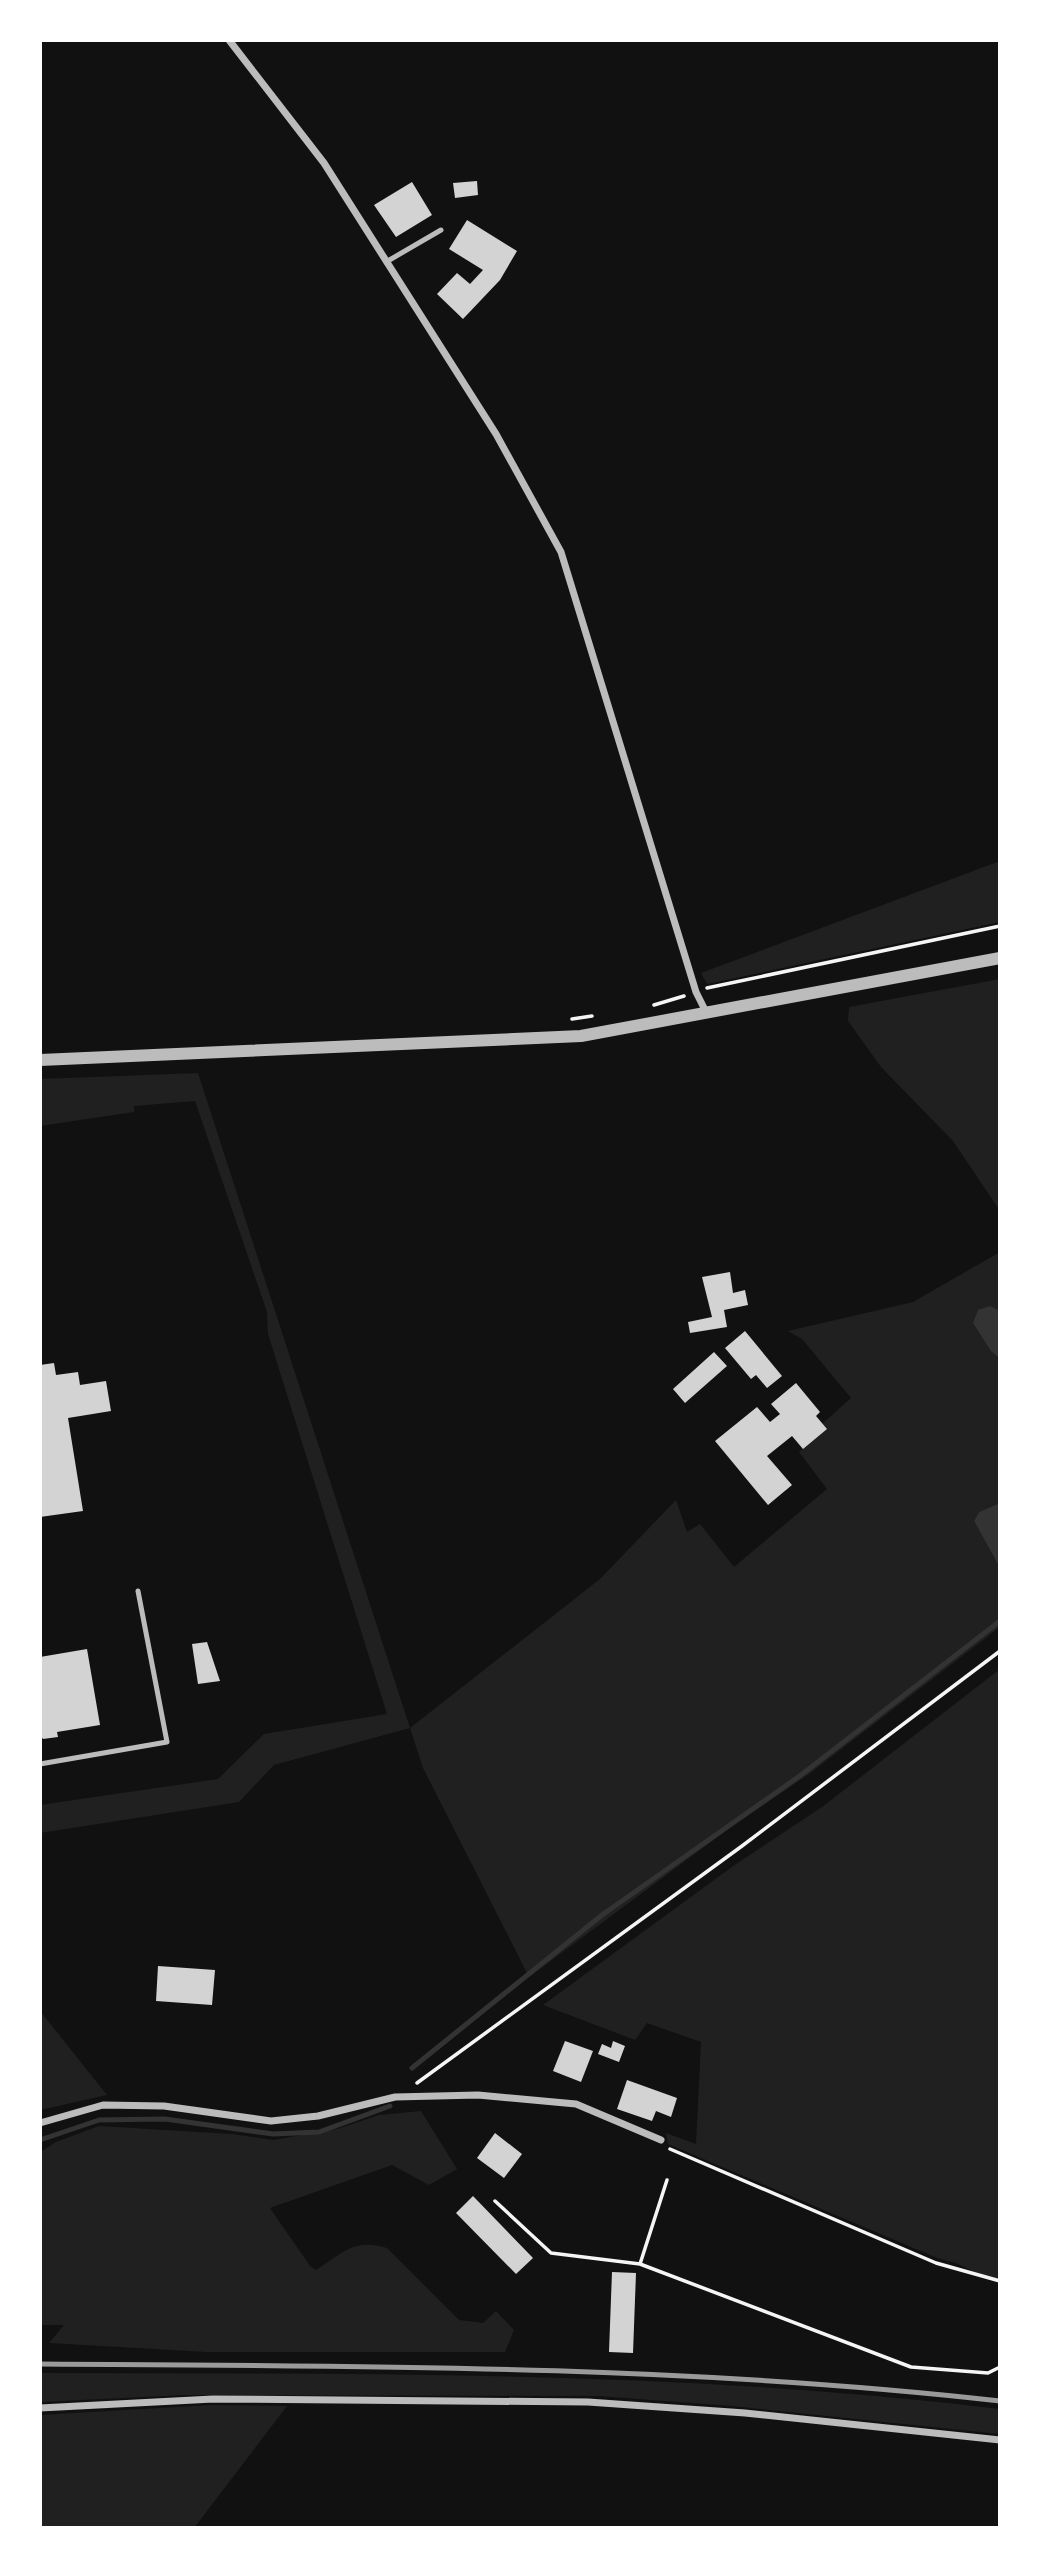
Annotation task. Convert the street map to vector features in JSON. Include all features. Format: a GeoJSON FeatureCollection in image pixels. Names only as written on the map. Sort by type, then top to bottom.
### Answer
{"type":"FeatureCollection","features":[{"type":"Feature","properties":{"kind":"street"},"geometry":{"type":"LineString","coordinates":[[229,40],[324,163],[496,434],[561,552],[696,992],[706,1012]]}},
{"type":"Feature","properties":{"kind":"street"},"geometry":{"type":"LineString","coordinates":[[40,1060],[581,1036],[1000,958]]}},
{"type":"Feature","properties":{"kind":"street"},"geometry":{"type":"LineString","coordinates":[[40,2123],[103,2105],[164,2106],[271,2121],[318,2116],[394,2097],[478,2095],[576,2104],[662,2140]]}},
{"type":"Feature","properties":{"kind":"street"},"geometry":{"type":"LineString","coordinates":[[40,2407],[213,2399],[588,2402],[745,2413],[1000,2440]]}},
{"type":"Feature","properties":{"kind":"lane"},"geometry":{"type":"LineString","coordinates":[[386,262],[441,230]]}},
{"type":"Feature","properties":{"kind":"lane"},"geometry":{"type":"LineString","coordinates":[[40,1764],[167,1742],[138,1591]]}},
{"type":"Feature","properties":{"kind":"path"},"geometry":{"type":"LineString","coordinates":[[642,1007],[719,984],[1000,926]]}},
{"type":"Feature","properties":{"kind":"path"},"geometry":{"type":"LineString","coordinates":[[394,2097],[742,1846],[1000,1651]]}},
{"type":"Feature","properties":{"kind":"path"},"geometry":{"type":"LineString","coordinates":[[662,2140],[668,2149],[808,2211],[936,2263],[1000,2281]]}},
{"type":"Feature","properties":{"kind":"path"},"geometry":{"type":"LineString","coordinates":[[640,2264],[667,2180]]}},
{"type":"Feature","properties":{"kind":"path"},"geometry":{"type":"LineString","coordinates":[[495,2201],[551,2253],[640,2264],[911,2367],[988,2373],[1000,2367]]}},
{"type":"Feature","properties":{"kind":"shaded area"},"geometry":{"type":"Polygon","coordinates":[[[1000,861],[1000,922],[707,984],[701,973],[1000,861]]]}},
{"type":"Feature","properties":{"kind":"shaded area"},"geometry":{"type":"Polygon","coordinates":[[[1000,979],[1000,1211],[953,1141],[881,1067],[848,1021],[849,1007],[1000,979]]]}},
{"type":"Feature","properties":{"kind":"shaded area"},"geometry":{"type":"Polygon","coordinates":[[[198,1073],[410,1728],[274,1765],[239,1802],[40,1833],[40,1805],[218,1779],[264,1734],[387,1714],[268,1334],[267,1312],[195,1101],[134,1106],[134,1112],[40,1126],[40,1079],[198,1073]]]}},
{"type":"Feature","properties":{"kind":"shaded area"},"geometry":{"type":"Polygon","coordinates":[[[1000,1252],[1000,1503],[979,1512],[974,1521],[1000,1568],[1000,1627],[809,1774],[727,1830],[529,1977],[423,1768],[410,1728],[600,1579],[676,1500],[687,1532],[700,1524],[734,1567],[827,1489],[799,1452],[826,1429],[822,1424],[851,1398],[802,1339],[788,1331],[913,1302],[1000,1252]]]}},
{"type":"Feature","properties":{"kind":"shaded area"},"geometry":{"type":"Polygon","coordinates":[[[990,1306],[1000,1311],[1000,1355],[997,1356],[973,1323],[978,1310],[990,1306]]]}},
{"type":"Feature","properties":{"kind":"shaded area"},"geometry":{"type":"Polygon","coordinates":[[[1000,1503],[1000,1568],[974,1521],[979,1512],[1000,1503]]]}},
{"type":"Feature","properties":{"kind":"shaded area"},"geometry":{"type":"Polygon","coordinates":[[[1000,1669],[1000,2284],[956,2263],[937,2258],[668,2144],[666,2133],[696,2144],[701,2042],[647,2023],[635,2040],[543,2005],[736,1864],[822,1807],[1000,1669]]]}},
{"type":"Feature","properties":{"kind":"shaded area"},"geometry":{"type":"Polygon","coordinates":[[[40,2011],[107,2095],[40,2110],[40,2011]]]}},
{"type":"Feature","properties":{"kind":"shaded area"},"geometry":{"type":"Polygon","coordinates":[[[421,2111],[457,2169],[429,2185],[392,2165],[270,2208],[310,2266],[316,2270],[349,2249],[375,2245],[387,2248],[459,2320],[483,2323],[496,2311],[514,2330],[505,2352],[207,2352],[49,2343],[64,2325],[40,2325],[40,2152],[56,2142],[99,2126],[232,2134],[273,2140],[337,2129],[379,2115],[421,2111]]]}},
{"type":"Feature","properties":{"kind":"shaded area"},"geometry":{"type":"Polygon","coordinates":[[[40,2373],[521,2377],[761,2387],[1000,2409],[1000,2434],[732,2406],[598,2396],[184,2395],[40,2402],[40,2373]]]}},
{"type":"Feature","properties":{"kind":"shaded area"},"geometry":{"type":"Polygon","coordinates":[[[211,2405],[287,2406],[194,2528],[44,2528],[40,2525],[40,2415],[211,2405]]]}},
{"type":"Feature","properties":{"kind":"building"},"geometry":{"type":"Polygon","coordinates":[[[477,181],[478,195],[455,198],[453,183],[477,181]]]}},
{"type":"Feature","properties":{"kind":"building"},"geometry":{"type":"Polygon","coordinates":[[[412,182],[432,215],[396,237],[374,205],[412,182]]]}},
{"type":"Feature","properties":{"kind":"building"},"geometry":{"type":"Polygon","coordinates":[[[467,220],[517,251],[500,280],[463,319],[437,294],[457,273],[470,284],[483,270],[449,249],[467,220]]]}},
{"type":"Feature","properties":{"kind":"building"},"geometry":{"type":"Polygon","coordinates":[[[730,1272],[733,1293],[745,1290],[748,1305],[724,1310],[727,1327],[690,1333],[688,1322],[712,1317],[702,1277],[730,1272]]]}},
{"type":"Feature","properties":{"kind":"building"},"geometry":{"type":"Polygon","coordinates":[[[745,1331],[782,1376],[767,1388],[756,1375],[751,1379],[725,1348],[745,1331]]]}},
{"type":"Feature","properties":{"kind":"building"},"geometry":{"type":"Polygon","coordinates":[[[714,1352],[727,1366],[685,1403],[673,1389],[714,1352]]]}},
{"type":"Feature","properties":{"kind":"building"},"geometry":{"type":"Polygon","coordinates":[[[54,1363],[56,1375],[78,1372],[80,1385],[106,1381],[111,1411],[68,1418],[83,1511],[40,1517],[40,1365],[54,1363]]]}},
{"type":"Feature","properties":{"kind":"building"},"geometry":{"type":"Polygon","coordinates":[[[796,1383],[820,1412],[816,1416],[827,1429],[803,1449],[792,1436],[767,1456],[792,1485],[768,1505],[715,1441],[757,1407],[770,1422],[780,1414],[771,1404],[796,1383]]]}},
{"type":"Feature","properties":{"kind":"building"},"geometry":{"type":"Polygon","coordinates":[[[207,1642],[220,1681],[198,1684],[192,1644],[207,1642]]]}},
{"type":"Feature","properties":{"kind":"building"},"geometry":{"type":"Polygon","coordinates":[[[87,1649],[100,1725],[57,1732],[58,1737],[43,1739],[40,1735],[40,1657],[87,1649]]]}},
{"type":"Feature","properties":{"kind":"building"},"geometry":{"type":"Polygon","coordinates":[[[158,1966],[215,1970],[212,2005],[156,2001],[158,1966]]]}},
{"type":"Feature","properties":{"kind":"building"},"geometry":{"type":"Polygon","coordinates":[[[565,2041],[593,2051],[581,2082],[553,2071],[565,2041]]]}},
{"type":"Feature","properties":{"kind":"building"},"geometry":{"type":"Polygon","coordinates":[[[613,2041],[625,2046],[619,2062],[598,2054],[602,2044],[611,2048],[613,2041]]]}},
{"type":"Feature","properties":{"kind":"building"},"geometry":{"type":"Polygon","coordinates":[[[627,2080],[677,2098],[671,2117],[656,2111],[652,2121],[617,2109],[627,2080]]]}},
{"type":"Feature","properties":{"kind":"building"},"geometry":{"type":"Polygon","coordinates":[[[495,2133],[522,2154],[504,2178],[477,2158],[495,2133]]]}},
{"type":"Feature","properties":{"kind":"building"},"geometry":{"type":"Polygon","coordinates":[[[473,2196],[533,2258],[516,2274],[456,2213],[473,2196]]]}},
{"type":"Feature","properties":{"kind":"building"},"geometry":{"type":"Polygon","coordinates":[[[612,2272],[636,2273],[633,2353],[609,2352],[612,2272]]]}},
{"type":"Feature","properties":{"kind":"waterway"},"geometry":{"type":"LineString","coordinates":[[412,2068],[602,1915],[801,1775],[1000,1621]]}},
{"type":"Feature","properties":{"kind":"waterway"},"geometry":{"type":"LineString","coordinates":[[40,2140],[99,2120],[165,2119],[273,2134],[319,2132],[390,2106]]}},
{"type":"Feature","properties":{"kind":"railway"},"geometry":{"type":"LineString","coordinates":[[40,2364],[400,2367],[640,2374],[760,2380],[1000,2401]]}}]}
